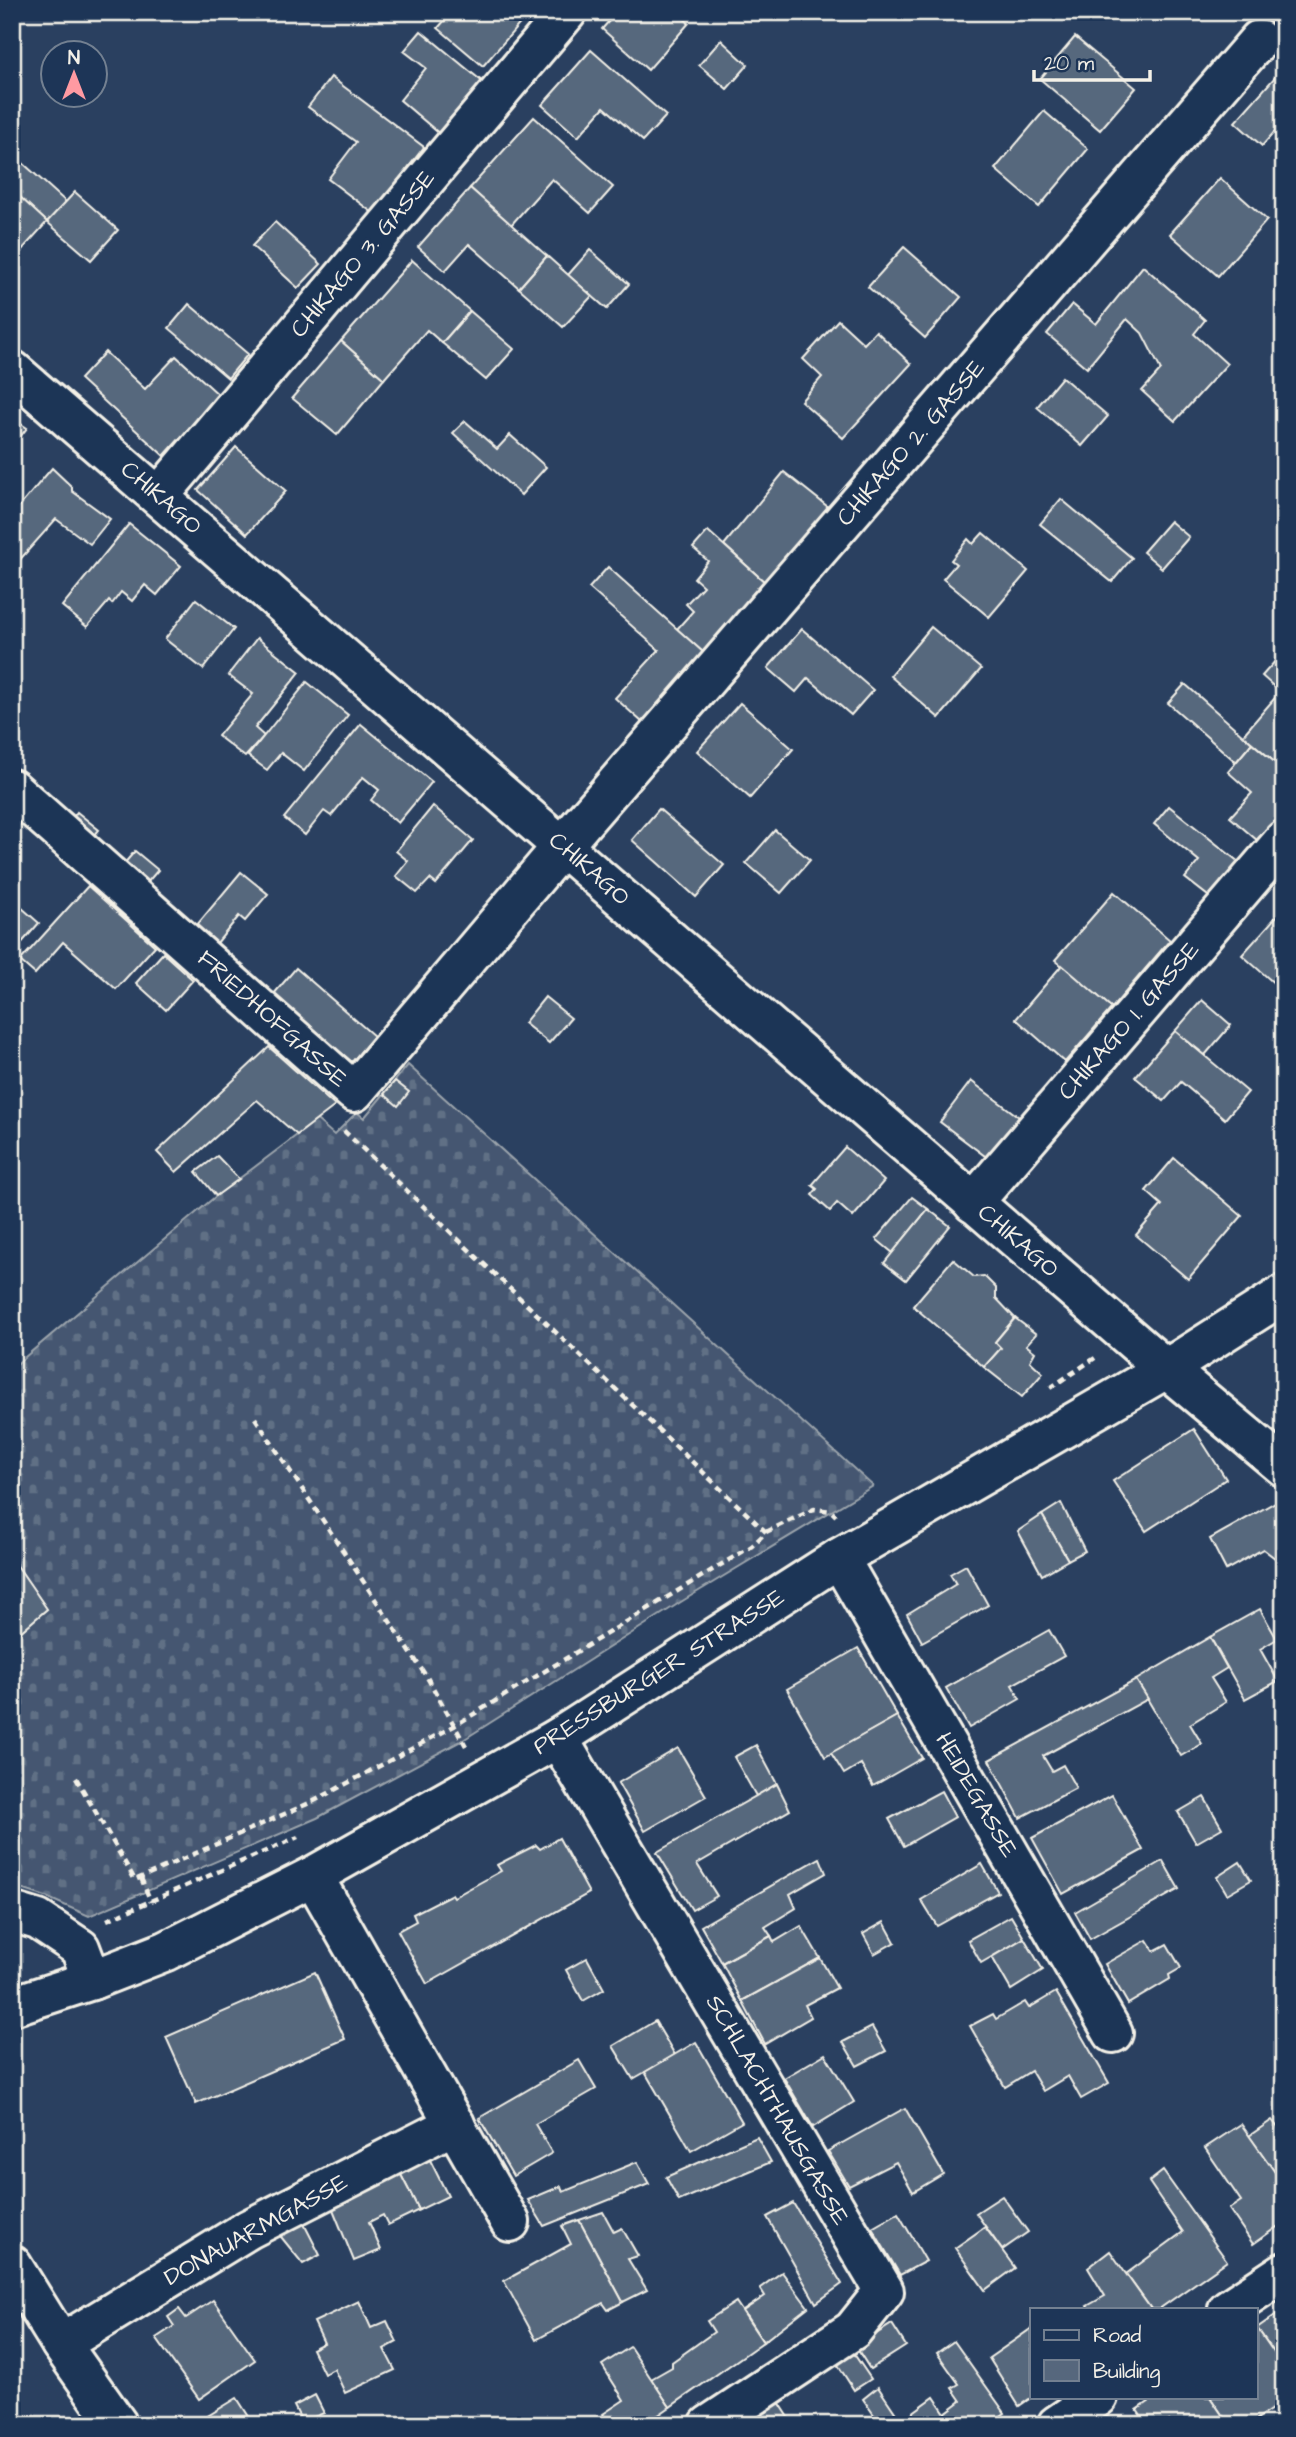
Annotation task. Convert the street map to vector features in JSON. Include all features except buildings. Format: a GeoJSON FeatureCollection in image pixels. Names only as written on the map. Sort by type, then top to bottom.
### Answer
{"type":"FeatureCollection","features":[{"type":"Feature","properties":{"kind":"street","name":"CHIKAGO 3. GASSE"},"geometry":{"type":"LineString","coordinates":[[159,496],[567,12]]}},
{"type":"Feature","properties":{"kind":"street","name":"CHIKAGO 2. GASSE"},"geometry":{"type":"LineString","coordinates":[[563,846],[1259,40]]}},
{"type":"Feature","properties":{"kind":"street","name":"CHIKAGO"},"geometry":{"type":"LineString","coordinates":[[12,370],[973,1203],[1284,1467]]}},
{"type":"Feature","properties":{"kind":"street","name":"FRIEDHOFGASSE"},"geometry":{"type":"LineString","coordinates":[[12,789],[354,1092],[563,846]]}},
{"type":"Feature","properties":{"kind":"street","name":"CHIKAGO 1. GASSE"},"geometry":{"type":"LineString","coordinates":[[973,1203],[1284,840]]}},
{"type":"Feature","properties":{"kind":"street","name":"PRESSBURGER STRASSE"},"geometry":{"type":"LineString","coordinates":[[12,2007],[166,1951],[313,1876],[558,1738],[839,1558],[1166,1369],[1284,1294]]}},
{"type":"Feature","properties":{"kind":"street","name":"HEIDEGASSE"},"geometry":{"type":"LineString","coordinates":[[839,1558],[1113,2033]]}},
{"type":"Feature","properties":{"kind":"street","name":"SCHLACHTHAUSGASSE"},"geometry":{"type":"LineString","coordinates":[[558,1738],[884,2291],[853,2330],[709,2425]]}},
{"type":"Feature","properties":{"kind":"street"},"geometry":{"type":"LineString","coordinates":[[313,1876],[510,2222]]}},
{"type":"Feature","properties":{"kind":"street"},"geometry":{"type":"LineString","coordinates":[[12,1912],[38,1920],[80,1948],[92,1980]]}},
{"type":"Feature","properties":{"kind":"street","name":"DONAUARMGASSE"},"geometry":{"type":"LineString","coordinates":[[61,2344],[249,2230],[455,2124]]}},
{"type":"Feature","properties":{"kind":"street"},"geometry":{"type":"LineString","coordinates":[[12,2265],[61,2344],[118,2425]]}},
{"type":"Feature","properties":{"kind":"street"},"geometry":{"type":"LineString","coordinates":[[1230,2308],[1284,2272]]}},
{"type":"Feature","properties":{"kind":"street"},"geometry":{"type":"LineString","coordinates":[[1057,2425],[1097,2398]]}},
{"type":"Feature","properties":{"kind":"path"},"geometry":{"type":"LineString","coordinates":[[354,1092],[353,1102],[332,1121],[766,1532]]}},
{"type":"Feature","properties":{"kind":"path"},"geometry":{"type":"LineString","coordinates":[[1045,1391],[1128,1336]]}},
{"type":"Feature","properties":{"kind":"path"},"geometry":{"type":"LineString","coordinates":[[255,1419],[428,1679],[466,1746]]}},
{"type":"Feature","properties":{"kind":"path"},"geometry":{"type":"LineString","coordinates":[[76,1778],[135,1880],[141,1878],[314,1801],[454,1726],[752,1546],[766,1532],[814,1509],[831,1511],[836,1517]]}},
{"type":"Feature","properties":{"kind":"path"},"geometry":{"type":"LineString","coordinates":[[826,1522],[846,1513]]}},
{"type":"Feature","properties":{"kind":"path"},"geometry":{"type":"LineString","coordinates":[[455,1752],[478,1739]]}},
{"type":"Feature","properties":{"kind":"path"},"geometry":{"type":"LineString","coordinates":[[68,1940],[86,1928],[299,1836]]}},
{"type":"Feature","properties":{"kind":"path"},"geometry":{"type":"LineString","coordinates":[[141,1878],[151,1902]]}},
{"type":"Feature","properties":{"kind":"green space"},"geometry":{"type":"Polygon","coordinates":[[[408,1065],[873,1486],[684,1600],[463,1740],[317,1818],[89,1916],[12,1886],[12,1639],[47,1609],[12,1559],[12,1368],[216,1196],[317,1120],[334,1135],[357,1112],[364,1118],[408,1065]]]}}]}
